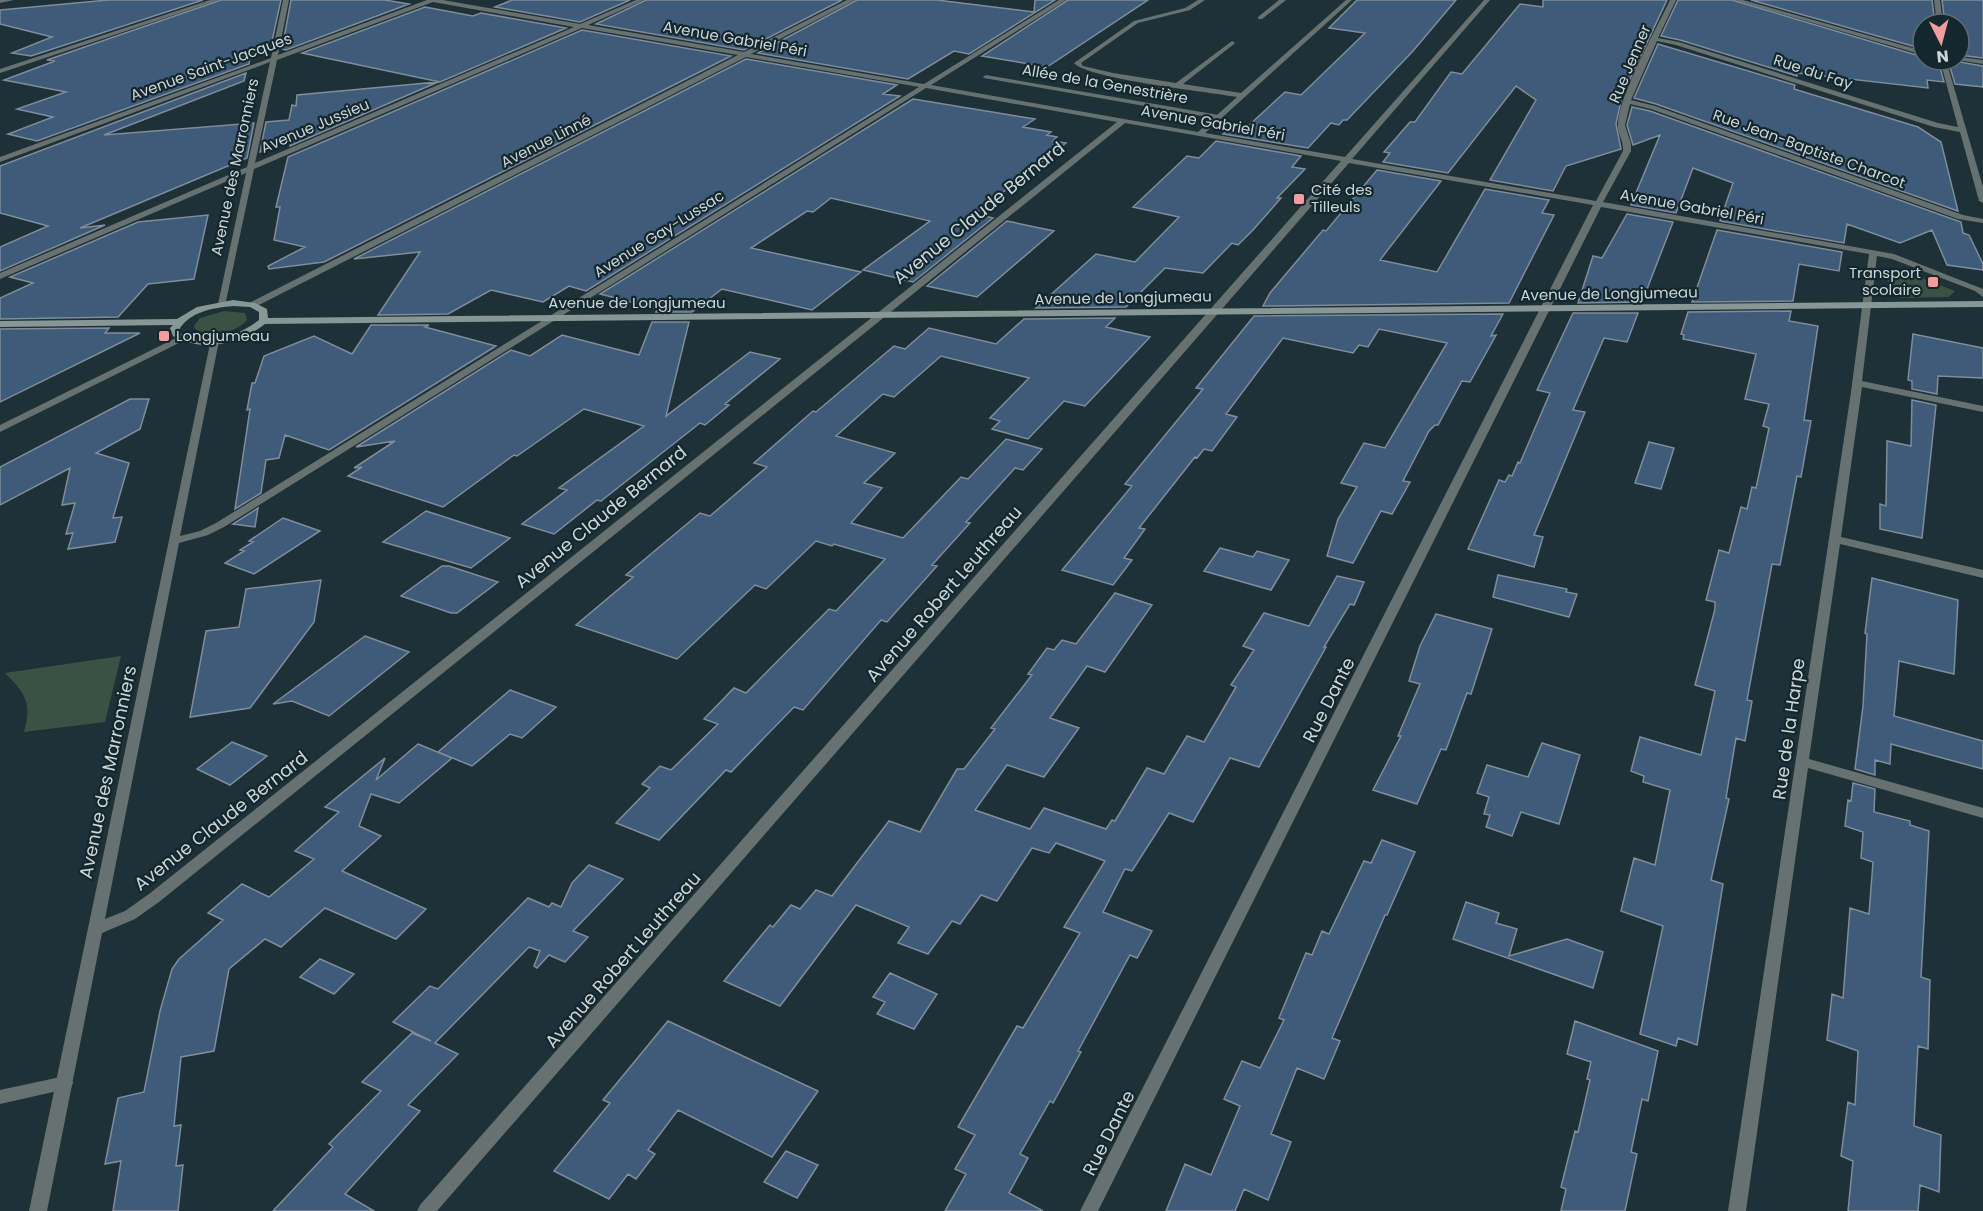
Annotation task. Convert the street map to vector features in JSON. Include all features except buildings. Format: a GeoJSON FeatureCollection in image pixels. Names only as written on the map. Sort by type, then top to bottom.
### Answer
{"type":"FeatureCollection","features":[{"type":"Feature","properties":{"kind":"street"},"geometry":{"type":"LineString","coordinates":[[2,1],[11,0]]}},
{"type":"Feature","properties":{"kind":"street"},"geometry":{"type":"LineString","coordinates":[[0,71],[216,0]]}},
{"type":"Feature","properties":{"kind":"street","name":"Avenue des Marronniers"},"geometry":{"type":"LineString","coordinates":[[222,304],[253,168],[286,0]]}},
{"type":"Feature","properties":{"kind":"street","name":"Avenue Saint-Jacques"},"geometry":{"type":"LineString","coordinates":[[0,160],[432,0]]}},
{"type":"Feature","properties":{"kind":"street","name":"Avenue Gabriel Péri"},"geometry":{"type":"LineString","coordinates":[[432,0],[1873,253],[1911,263],[1983,294]]}},
{"type":"Feature","properties":{"kind":"street","name":"Avenue Jussieu"},"geometry":{"type":"LineString","coordinates":[[0,276],[640,0]]}},
{"type":"Feature","properties":{"kind":"street","name":"Avenue Linné"},"geometry":{"type":"LineString","coordinates":[[252,305],[852,0]]}},
{"type":"Feature","properties":{"kind":"street","name":"Avenue Gay-Lussac"},"geometry":{"type":"LineString","coordinates":[[176,540],[204,533],[220,525],[1063,0]]}},
{"type":"Feature","properties":{"kind":"street","name":"Allée de la Genestrière"},"geometry":{"type":"LineString","coordinates":[[1202,0],[1188,9],[1145,17],[1077,63],[1081,68],[1113,75],[1244,96]]}},
{"type":"Feature","properties":{"kind":"street"},"geometry":{"type":"LineString","coordinates":[[1260,18],[1283,0]]}},
{"type":"Feature","properties":{"kind":"street"},"geometry":{"type":"LineString","coordinates":[[1199,135],[1349,0]]}},
{"type":"Feature","properties":{"kind":"street","name":"Avenue Robert Leuthreau"},"geometry":{"type":"LineString","coordinates":[[426,1211],[1487,0]]}},
{"type":"Feature","properties":{"kind":"street","name":"Rue Jenner"},"geometry":{"type":"LineString","coordinates":[[1598,204],[1627,151],[1628,143],[1621,124],[1627,101],[1673,0]]}},
{"type":"Feature","properties":{"kind":"street"},"geometry":{"type":"LineString","coordinates":[[1737,0],[1911,50]]}},
{"type":"Feature","properties":{"kind":"street"},"geometry":{"type":"LineString","coordinates":[[1928,0],[1937,1]]}},
{"type":"Feature","properties":{"kind":"street","name":"Rue du Fay"},"geometry":{"type":"LineString","coordinates":[[1655,39],[1689,47],[1937,125],[1963,130]]}},
{"type":"Feature","properties":{"kind":"street","name":"Allée de la Genestrière"},"geometry":{"type":"LineString","coordinates":[[1178,85],[1232,43]]}},
{"type":"Feature","properties":{"kind":"street"},"geometry":{"type":"LineString","coordinates":[[1946,72],[1983,201]]}},
{"type":"Feature","properties":{"kind":"street","name":"Allée de la Genestrière"},"geometry":{"type":"LineString","coordinates":[[986,77],[1219,117]]}},
{"type":"Feature","properties":{"kind":"street","name":"Rue Jean-Baptiste Charcot"},"geometry":{"type":"LineString","coordinates":[[1627,101],[1653,107],[1961,217],[1983,221]]}},
{"type":"Feature","properties":{"kind":"street","name":"Avenue Claude Bernard"},"geometry":{"type":"LineString","coordinates":[[94,930],[130,915],[154,898],[1123,121]]}},
{"type":"Feature","properties":{"kind":"street","name":"Rue Dante"},"geometry":{"type":"LineString","coordinates":[[1089,1211],[1598,204]]}},
{"type":"Feature","properties":{"kind":"street","name":"Rue de la Harpe"},"geometry":{"type":"LineString","coordinates":[[1737,1211],[1835,539],[1873,253]]}},
{"type":"Feature","properties":{"kind":"street"},"geometry":{"type":"LineString","coordinates":[[0,324],[178,322],[196,311],[222,304],[252,305],[264,311],[263,321],[245,333],[214,341],[190,341],[182,338],[176,334],[175,328],[178,322]]}},
{"type":"Feature","properties":{"kind":"street","name":"Avenue de Longjumeau"},"geometry":{"type":"LineString","coordinates":[[263,321],[1983,304]]}},
{"type":"Feature","properties":{"kind":"street"},"geometry":{"type":"LineString","coordinates":[[0,429],[182,338]]}},
{"type":"Feature","properties":{"kind":"street","name":"Avenue des Marronniers"},"geometry":{"type":"LineString","coordinates":[[38,1211],[176,540],[214,341]]}},
{"type":"Feature","properties":{"kind":"street"},"geometry":{"type":"LineString","coordinates":[[1857,383],[1983,409]]}},
{"type":"Feature","properties":{"kind":"street"},"geometry":{"type":"LineString","coordinates":[[1835,539],[1983,574]]}},
{"type":"Feature","properties":{"kind":"street"},"geometry":{"type":"LineString","coordinates":[[1802,762],[1983,813]]}},
{"type":"Feature","properties":{"kind":"street"},"geometry":{"type":"LineString","coordinates":[[0,1097],[65,1083]]}},
{"type":"Feature","properties":{"kind":"green space"},"geometry":{"type":"Polygon","coordinates":[[[1889,269],[1901,270],[1955,291],[1949,297],[1900,298],[1887,291],[1889,269]]]}},
{"type":"Feature","properties":{"kind":"green space"},"geometry":{"type":"Polygon","coordinates":[[[224,311],[245,313],[247,320],[236,328],[222,333],[201,332],[195,329],[194,326],[200,318],[224,311]]]}},
{"type":"Feature","properties":{"kind":"green space"},"geometry":{"type":"Polygon","coordinates":[[[121,656],[105,722],[24,732],[27,706],[18,687],[5,673],[121,656]]]}},
{"type":"Feature","properties":{"kind":"place","name":"Cité des Tilleuls"},"geometry":{"type":"Point","coordinates":[1299,199]}},
{"type":"Feature","properties":{"kind":"place","name":"Transport scolaire"},"geometry":{"type":"Point","coordinates":[1933,282]}},
{"type":"Feature","properties":{"kind":"place","name":"Longjumeau"},"geometry":{"type":"Point","coordinates":[164,336]}}]}
